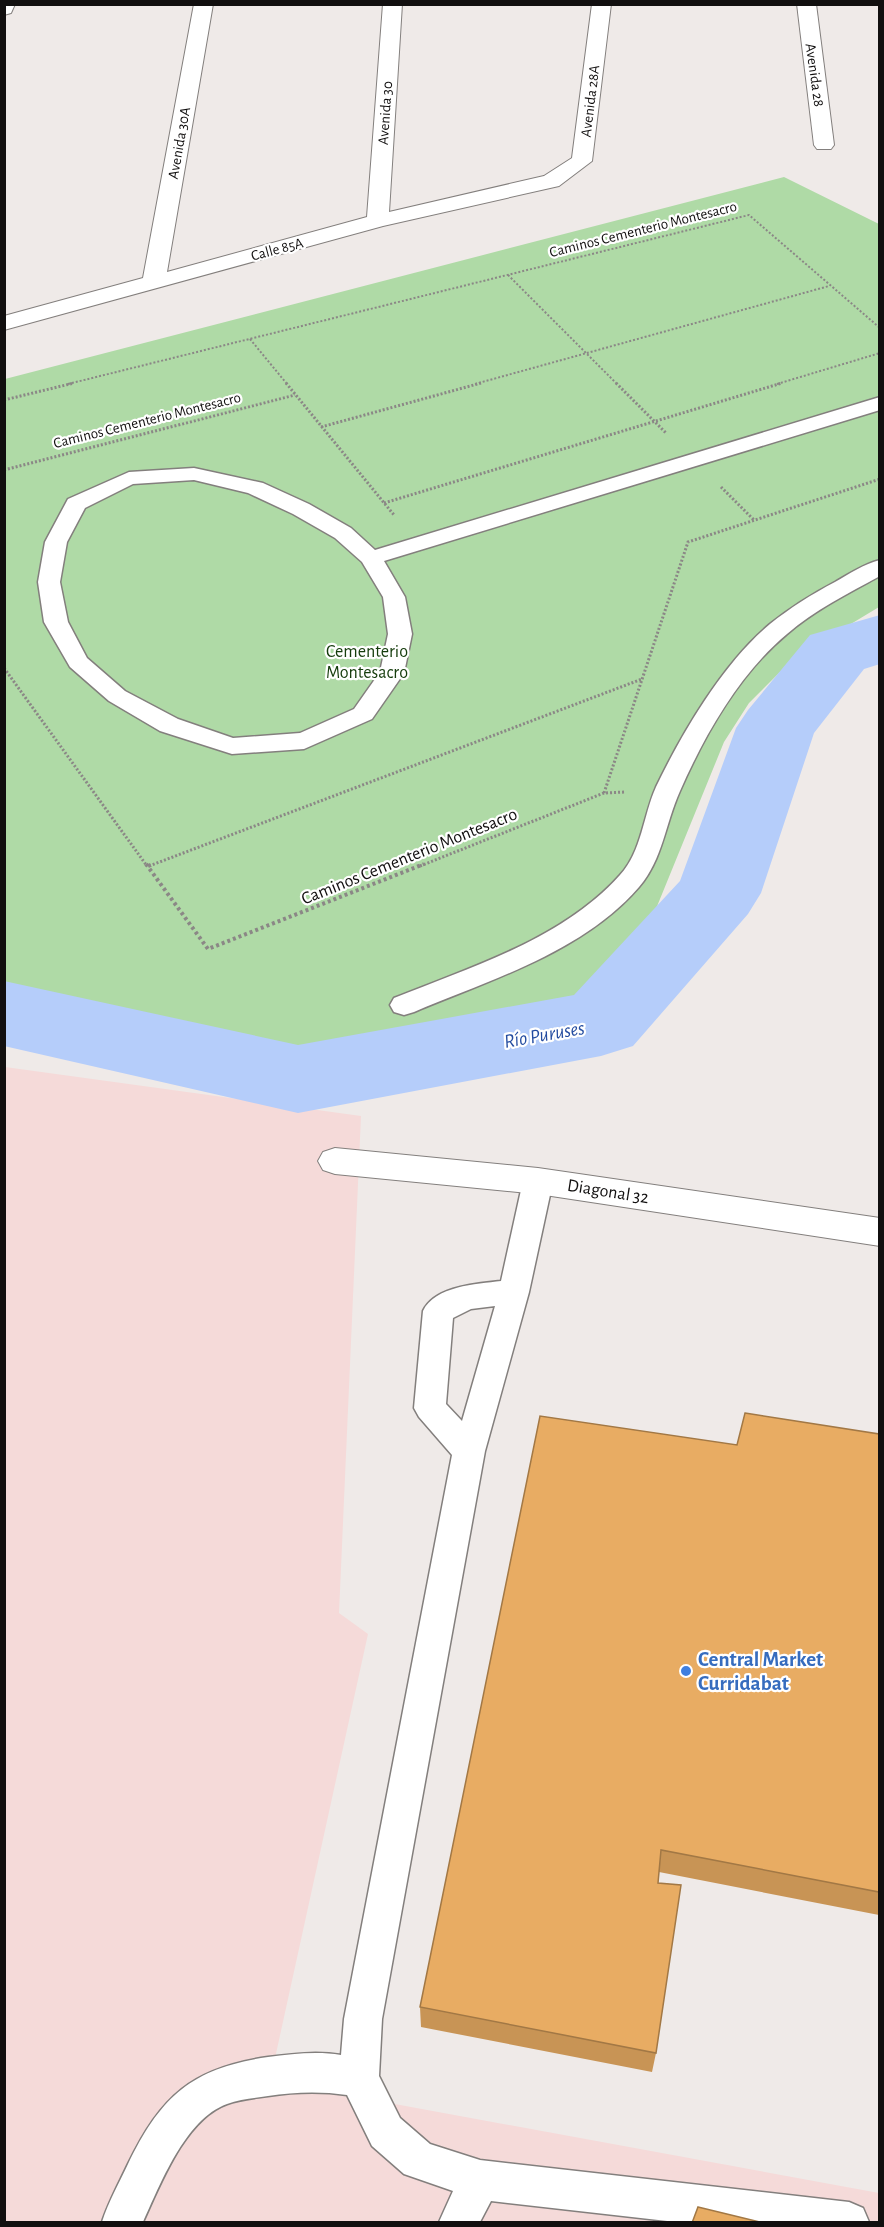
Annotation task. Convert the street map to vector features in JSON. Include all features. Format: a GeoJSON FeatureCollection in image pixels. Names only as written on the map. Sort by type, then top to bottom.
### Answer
{"type":"FeatureCollection","features":[{"type":"Feature","properties":{"kind":"street","name":"Avenida 30A"},"geometry":{"type":"LineString","coordinates":[[154,282],[204,4]]}},
{"type":"Feature","properties":{"kind":"street","name":"Avenida 30"},"geometry":{"type":"LineString","coordinates":[[378,221],[393,4]]}},
{"type":"Feature","properties":{"kind":"street","name":"Avenida 28A"},"geometry":{"type":"LineString","coordinates":[[551,181],[582,160],[602,4]]}},
{"type":"Feature","properties":{"kind":"street","name":"Avenida 28"},"geometry":{"type":"LineString","coordinates":[[806,4],[824,145]]}},
{"type":"Feature","properties":{"kind":"street","name":"Calle 85A"},"geometry":{"type":"LineString","coordinates":[[4,322],[378,221],[551,181]]}},
{"type":"Feature","properties":{"kind":"street","name":"Diagonal 32"},"geometry":{"type":"LineString","coordinates":[[334,1161],[538,1181],[879,1232]]}},
{"type":"Feature","properties":{"kind":"lane"},"geometry":{"type":"LineString","coordinates":[[371,558],[879,402]]}},
{"type":"Feature","properties":{"kind":"lane"},"geometry":{"type":"LineString","coordinates":[[194,474],[255,488],[343,533],[371,558],[394,597],[400,634],[392,673],[363,714],[304,741],[232,746],[169,725],[117,696],[78,662],[56,622],[49,582],[56,542],[76,504],[129,478],[194,474]]}},
{"type":"Feature","properties":{"kind":"lane"},"geometry":{"type":"LineString","coordinates":[[404,1005],[476,975],[581,925],[620,891],[643,863],[668,789],[682,763],[742,668],[766,640],[824,596],[879,567]]}},
{"type":"Feature","properties":{"kind":"lane"},"geometry":{"type":"LineString","coordinates":[[538,1181],[514,1292],[469,1451],[363,2019],[359,2078],[386,2132],[418,2160],[480,2180],[849,2223]]}},
{"type":"Feature","properties":{"kind":"lane"},"geometry":{"type":"LineString","coordinates":[[469,1451],[430,1408],[438,1311],[467,1297],[514,1292]]}},
{"type":"Feature","properties":{"kind":"lane"},"geometry":{"type":"LineString","coordinates":[[122,2223],[166,2136],[184,2109],[210,2090],[242,2080],[279,2075],[333,2071],[359,2078]]}},
{"type":"Feature","properties":{"kind":"lane"},"geometry":{"type":"LineString","coordinates":[[459,2223],[480,2180]]}},
{"type":"Feature","properties":{"kind":"path","name":"Caminos Cementerio Montesacro"},"geometry":{"type":"LineString","coordinates":[[4,400],[749,215],[879,328]]}},
{"type":"Feature","properties":{"kind":"path"},"geometry":{"type":"LineString","coordinates":[[508,275],[754,520]]}},
{"type":"Feature","properties":{"kind":"path"},"geometry":{"type":"LineString","coordinates":[[321,427],[829,286]]}},
{"type":"Feature","properties":{"kind":"path"},"geometry":{"type":"LineString","coordinates":[[250,339],[393,514],[430,540]]}},
{"type":"Feature","properties":{"kind":"path"},"geometry":{"type":"LineString","coordinates":[[384,503],[879,353]]}},
{"type":"Feature","properties":{"kind":"path","name":"Caminos Cementerio Montesacro"},"geometry":{"type":"LineString","coordinates":[[4,470],[295,395]]}},
{"type":"Feature","properties":{"kind":"path","name":"Caminos Cementerio Montesacro"},"geometry":{"type":"LineString","coordinates":[[4,668],[208,950],[604,793],[688,542],[879,479]]}},
{"type":"Feature","properties":{"kind":"path"},"geometry":{"type":"LineString","coordinates":[[148,866],[642,679]]}},
{"type":"Feature","properties":{"kind":"shaded area"},"geometry":{"type":"Polygon","coordinates":[[[5,1067],[361,1116],[339,1613],[368,1634],[270,2081],[879,2193],[879,2222],[5,2222],[5,1067]]]}},
{"type":"Feature","properties":{"kind":"green space","name":"Cementerio Montesacro"},"geometry":{"type":"Polygon","coordinates":[[[784,177],[879,224],[879,607],[816,645],[780,672],[749,703],[724,742],[649,926],[602,983],[528,1018],[441,1039],[310,1050],[105,1016],[5,987],[5,379],[784,177]]]}},
{"type":"Feature","properties":{"kind":"building","name":"Central Market Curridabat"},"geometry":{"type":"Polygon","coordinates":[[[745,1413],[879,1434],[879,1892],[661,1850],[658,1883],[681,1885],[656,2053],[420,2007],[540,1416],[737,1445],[745,1413]]]}},
{"type":"Feature","properties":{"kind":"building"},"geometry":{"type":"Polygon","coordinates":[[[698,2207],[764,2223],[692,2223],[698,2207]]]}},
{"type":"Feature","properties":{"kind":"waterway","name":"Río Puruses"},"geometry":{"type":"LineString","coordinates":[[4,1013],[298,1079],[601,1023],[718,893],[776,728],[837,652],[880,638]]}},
{"type":"Feature","properties":{"kind":"place","name":"Central Market Curridabat"},"geometry":{"type":"Point","coordinates":[686,1671]}}]}
